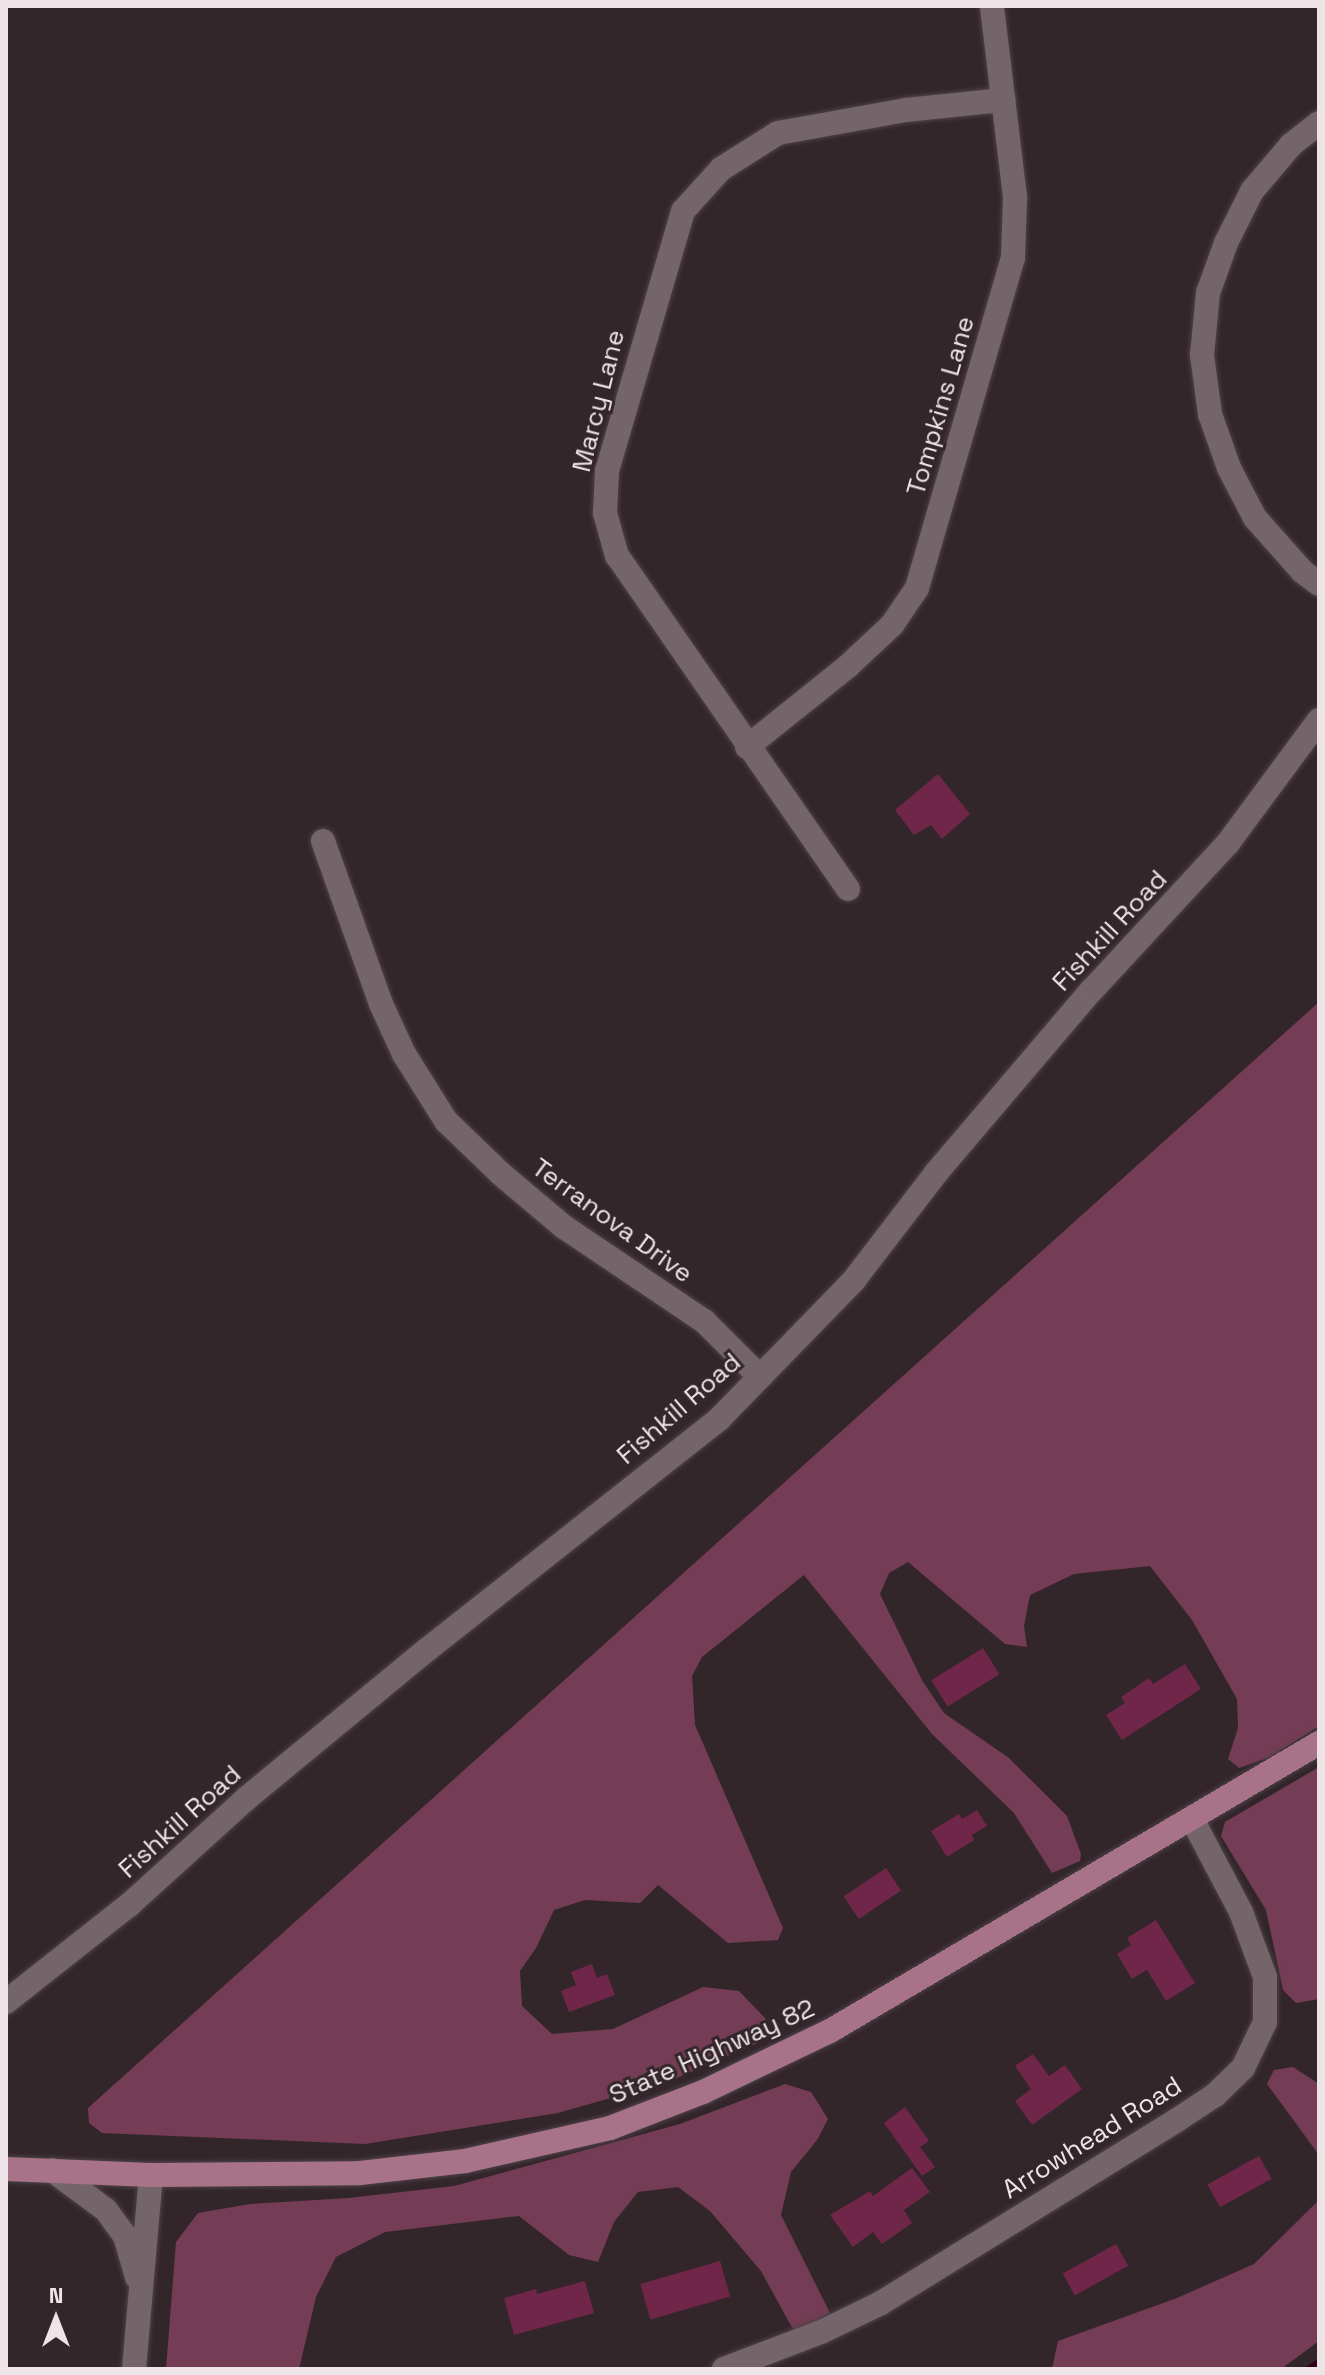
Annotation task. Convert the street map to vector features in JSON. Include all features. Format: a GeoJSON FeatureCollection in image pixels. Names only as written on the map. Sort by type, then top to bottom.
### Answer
{"type":"FeatureCollection","features":[{"type":"Feature","properties":{"kind":"main road","name":"State Highway 82"},"geometry":{"type":"LineString","coordinates":[[6,2169],[151,2175],[360,2173],[415,2169],[610,2128],[703,2092],[799,2048],[1319,1743]]}},
{"type":"Feature","properties":{"kind":"street","name":"Tompkins Lane"},"geometry":{"type":"LineString","coordinates":[[747,747],[848,666],[892,625],[917,588],[1013,258],[1015,197],[992,6]]}},
{"type":"Feature","properties":{"kind":"street","name":"Marcy Lane"},"geometry":{"type":"LineString","coordinates":[[848,889],[617,556],[605,513],[607,471],[683,211],[721,169],[778,133],[906,110],[1003,100]]}},
{"type":"Feature","properties":{"kind":"street"},"geometry":{"type":"LineString","coordinates":[[1319,123],[1291,145],[1252,191],[1226,243],[1208,293],[1202,355],[1210,414],[1229,468],[1255,518],[1303,572],[1319,584]]}},
{"type":"Feature","properties":{"kind":"street","name":"Fishkill Road"},"geometry":{"type":"LineString","coordinates":[[6,2002],[129,1905],[247,1798],[428,1649],[719,1419],[854,1280],[936,1173],[1092,990],[1228,843],[1319,720]]}},
{"type":"Feature","properties":{"kind":"street","name":"Terranova Drive"},"geometry":{"type":"LineString","coordinates":[[323,841],[381,1004],[404,1054],[446,1121],[501,1174],[564,1227],[704,1321],[760,1377]]}},
{"type":"Feature","properties":{"kind":"street","name":"Arrowhead Road"},"geometry":{"type":"LineString","coordinates":[[724,2369],[821,2332],[881,2303],[1177,2120],[1215,2095],[1243,2068],[1265,2022],[1265,1977],[1241,1912],[1192,1819]]}},
{"type":"Feature","properties":{"kind":"street"},"geometry":{"type":"LineString","coordinates":[[52,2170],[106,2210],[125,2236],[141,2287]]}},
{"type":"Feature","properties":{"kind":"street"},"geometry":{"type":"LineString","coordinates":[[134,2369],[151,2175]]}},
{"type":"Feature","properties":{"kind":"shaded area"},"geometry":{"type":"Polygon","coordinates":[[[1319,1002],[1319,1726],[1270,1757],[1239,1768],[1228,1759],[1238,1728],[1237,1699],[1192,1620],[1150,1566],[1074,1574],[1030,1595],[1024,1626],[1027,1647],[1005,1644],[908,1562],[889,1573],[880,1594],[923,1682],[944,1713],[1009,1758],[1067,1816],[1081,1854],[1080,1861],[1052,1873],[1014,1813],[932,1734],[804,1575],[702,1657],[692,1676],[695,1725],[783,1928],[778,1940],[728,1943],[658,1885],[640,1903],[585,1900],[554,1910],[536,1948],[520,1971],[522,2006],[552,2034],[613,2029],[703,1987],[739,1991],[766,2019],[768,2033],[758,2043],[670,2081],[558,2113],[365,2144],[102,2133],[89,2123],[88,2108],[1319,1002]]]}},
{"type":"Feature","properties":{"kind":"shaded area"},"geometry":{"type":"Polygon","coordinates":[[[1319,1767],[1319,1999],[1296,2003],[1283,1990],[1266,1910],[1221,1836],[1225,1822],[1319,1767]]]}},
{"type":"Feature","properties":{"kind":"shaded area"},"geometry":{"type":"Polygon","coordinates":[[[1293,2067],[1319,2084],[1319,2155],[1267,2084],[1274,2070],[1293,2067]]]}},
{"type":"Feature","properties":{"kind":"shaded area"},"geometry":{"type":"Polygon","coordinates":[[[785,2084],[811,2092],[828,2119],[817,2140],[791,2172],[781,2215],[830,2313],[795,2333],[761,2271],[710,2211],[678,2187],[638,2192],[614,2222],[598,2262],[569,2255],[519,2216],[385,2232],[336,2257],[316,2297],[299,2369],[166,2369],[176,2242],[198,2213],[250,2204],[349,2198],[454,2186],[680,2124],[785,2084]]]}},
{"type":"Feature","properties":{"kind":"shaded area"},"geometry":{"type":"Polygon","coordinates":[[[1319,2200],[1319,2341],[1281,2369],[1052,2369],[1058,2341],[1177,2298],[1254,2264],[1319,2200]]]}},
{"type":"Feature","properties":{"kind":"building"},"geometry":{"type":"Polygon","coordinates":[[[938,774],[970,814],[942,839],[931,825],[914,835],[895,810],[938,774]]]}},
{"type":"Feature","properties":{"kind":"building"},"geometry":{"type":"Polygon","coordinates":[[[983,1648],[999,1674],[948,1707],[931,1680],[983,1648]]]}},
{"type":"Feature","properties":{"kind":"building"},"geometry":{"type":"Polygon","coordinates":[[[1185,1664],[1201,1689],[1122,1740],[1106,1715],[1125,1703],[1121,1697],[1149,1678],[1153,1684],[1185,1664]]]}},
{"type":"Feature","properties":{"kind":"building"},"geometry":{"type":"Polygon","coordinates":[[[977,1810],[987,1826],[972,1835],[974,1840],[947,1857],[931,1831],[959,1814],[962,1819],[977,1810]]]}},
{"type":"Feature","properties":{"kind":"building"},"geometry":{"type":"Polygon","coordinates":[[[886,1868],[901,1890],[859,1919],[844,1897],[886,1868]]]}},
{"type":"Feature","properties":{"kind":"building"},"geometry":{"type":"Polygon","coordinates":[[[1156,1920],[1195,1983],[1166,2001],[1147,1970],[1132,1979],[1117,1954],[1131,1945],[1127,1938],[1156,1920]]]}},
{"type":"Feature","properties":{"kind":"building"},"geometry":{"type":"Polygon","coordinates":[[[592,1964],[597,1978],[607,1974],[615,1995],[569,2012],[561,1991],[576,1985],[571,1972],[592,1964]]]}},
{"type":"Feature","properties":{"kind":"building"},"geometry":{"type":"Polygon","coordinates":[[[1033,2054],[1049,2076],[1065,2065],[1082,2089],[1032,2125],[1015,2101],[1031,2089],[1015,2066],[1033,2054]]]}},
{"type":"Feature","properties":{"kind":"building"},"geometry":{"type":"Polygon","coordinates":[[[905,2107],[929,2141],[920,2147],[935,2167],[922,2176],[884,2123],[905,2107]]]}},
{"type":"Feature","properties":{"kind":"building"},"geometry":{"type":"Polygon","coordinates":[[[1259,2156],[1272,2179],[1220,2207],[1207,2185],[1259,2156]]]}},
{"type":"Feature","properties":{"kind":"building"},"geometry":{"type":"Polygon","coordinates":[[[912,2168],[930,2192],[904,2210],[912,2223],[882,2244],[873,2232],[853,2247],[830,2215],[870,2191],[873,2196],[912,2168]]]}},
{"type":"Feature","properties":{"kind":"building"},"geometry":{"type":"Polygon","coordinates":[[[1116,2244],[1128,2266],[1075,2295],[1063,2274],[1116,2244]]]}},
{"type":"Feature","properties":{"kind":"building"},"geometry":{"type":"Polygon","coordinates":[[[720,2261],[730,2297],[650,2319],[640,2284],[720,2261]]]}},
{"type":"Feature","properties":{"kind":"building"},"geometry":{"type":"Polygon","coordinates":[[[585,2281],[594,2313],[514,2335],[504,2298],[536,2289],[537,2294],[585,2281]]]}},
{"type":"Feature","properties":{"kind":"waterway"},"geometry":{"type":"LineString","coordinates":[[1308,2369],[1319,2362]]}}]}
